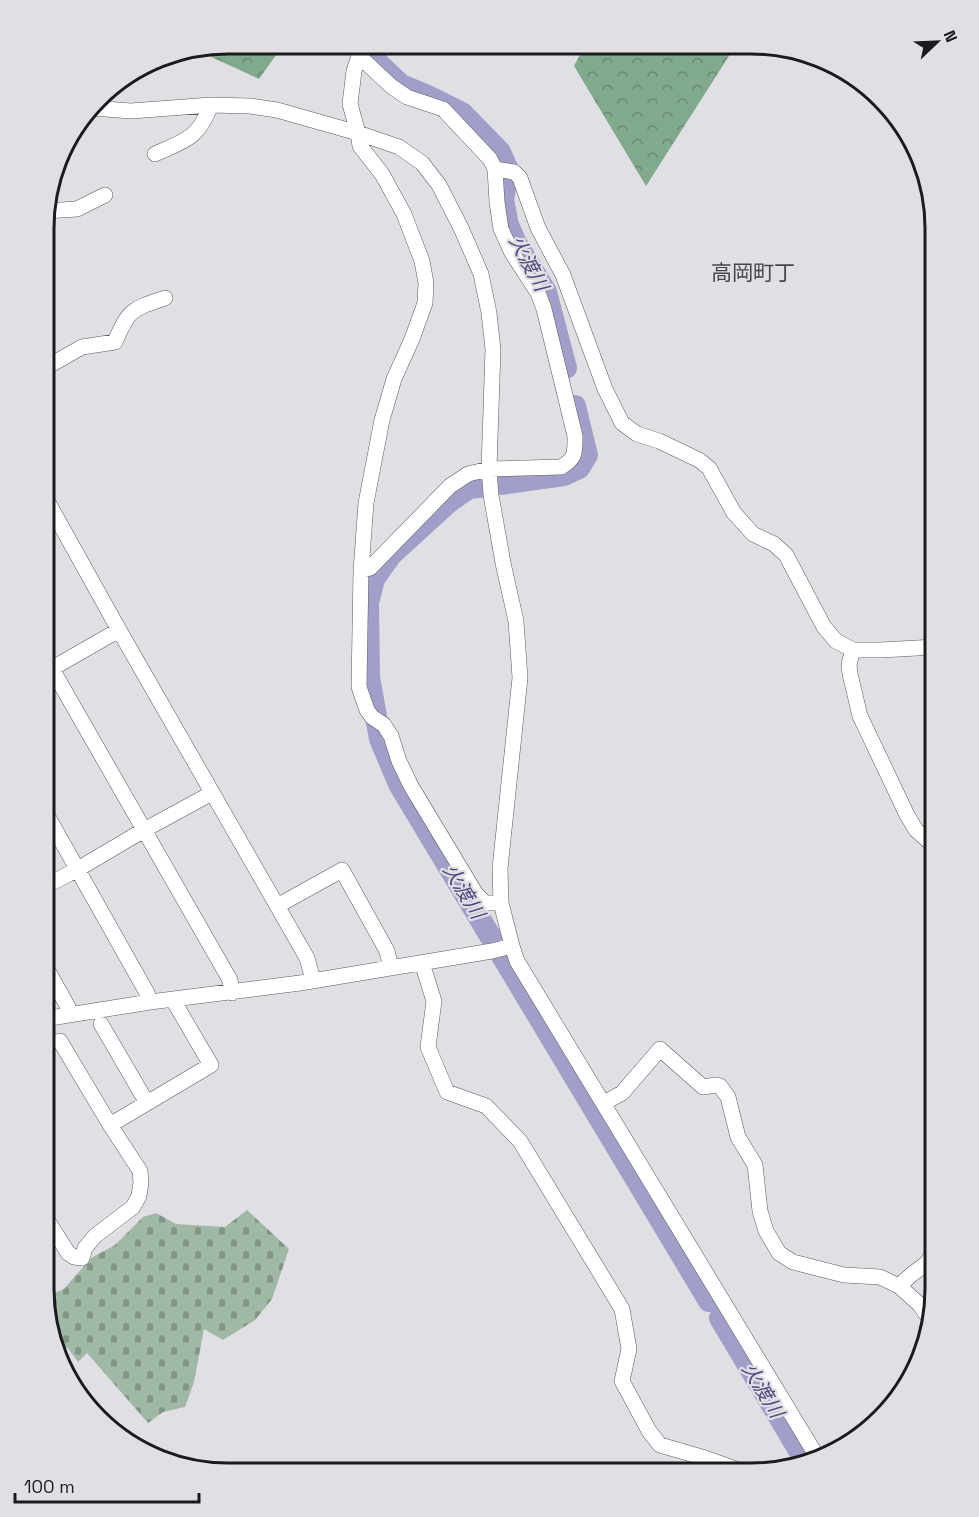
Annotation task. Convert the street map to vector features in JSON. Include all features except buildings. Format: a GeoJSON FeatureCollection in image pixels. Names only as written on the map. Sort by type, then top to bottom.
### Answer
{"type":"FeatureCollection","features":[{"type":"Feature","properties":{"kind":"street"},"geometry":{"type":"LineString","coordinates":[[356,54],[350,104],[360,146],[382,174],[404,214],[422,261],[426,283],[425,303],[394,379],[382,420],[366,502],[361,571],[359,687],[367,710],[391,736],[399,761],[411,786],[476,894],[485,903],[501,903]]}},
{"type":"Feature","properties":{"kind":"street"},"geometry":{"type":"LineString","coordinates":[[361,54],[391,86],[408,97],[443,109],[502,170],[514,172],[520,178],[538,228],[563,275],[605,389],[622,423],[637,434],[699,460],[709,468],[735,513],[753,534],[774,544],[786,555],[824,627],[836,641],[853,650],[925,648]]}},
{"type":"Feature","properties":{"kind":"street"},"geometry":{"type":"LineString","coordinates":[[155,154],[189,139],[204,121],[211,105]]}},
{"type":"Feature","properties":{"kind":"street"},"geometry":{"type":"LineString","coordinates":[[102,109],[131,111],[211,105],[250,105],[277,110],[358,133],[399,147],[422,163],[439,186],[462,228],[481,274],[489,313],[493,349],[488,452],[491,495],[516,621],[520,678],[500,868],[503,948],[517,961],[814,1451]]}},
{"type":"Feature","properties":{"kind":"street"},"geometry":{"type":"LineString","coordinates":[[361,571],[370,568],[450,486],[468,474],[489,469],[561,467],[570,462],[575,452],[575,436],[544,309],[538,293],[512,253],[501,229],[497,202],[502,170]]}},
{"type":"Feature","properties":{"kind":"street"},"geometry":{"type":"LineString","coordinates":[[55,210],[77,209],[105,195]]}},
{"type":"Feature","properties":{"kind":"street"},"geometry":{"type":"LineString","coordinates":[[54,363],[82,347],[115,342],[124,320],[137,308],[165,298]]}},
{"type":"Feature","properties":{"kind":"street"},"geometry":{"type":"LineString","coordinates":[[54,527],[119,630],[307,958],[313,980]]}},
{"type":"Feature","properties":{"kind":"street"},"geometry":{"type":"LineString","coordinates":[[54,662],[119,630]]}},
{"type":"Feature","properties":{"kind":"street"},"geometry":{"type":"LineString","coordinates":[[853,650],[849,664],[850,674],[860,716],[907,815],[916,830],[925,838]]}},
{"type":"Feature","properties":{"kind":"street"},"geometry":{"type":"LineString","coordinates":[[54,678],[230,980],[232,993]]}},
{"type":"Feature","properties":{"kind":"street"},"geometry":{"type":"LineString","coordinates":[[54,882],[212,792]]}},
{"type":"Feature","properties":{"kind":"street"},"geometry":{"type":"LineString","coordinates":[[54,827],[150,1002]]}},
{"type":"Feature","properties":{"kind":"street"},"geometry":{"type":"LineString","coordinates":[[277,906],[342,870],[387,951],[391,968]]}},
{"type":"Feature","properties":{"kind":"street"},"geometry":{"type":"LineString","coordinates":[[54,1017],[150,1002],[232,993],[503,948]]}},
{"type":"Feature","properties":{"kind":"street"},"geometry":{"type":"LineString","coordinates":[[422,963],[434,1000],[428,1047],[447,1092],[486,1106],[520,1141],[622,1310],[628,1349],[622,1381],[649,1431],[660,1445],[719,1463]]}},
{"type":"Feature","properties":{"kind":"street"},"geometry":{"type":"LineString","coordinates":[[54,982],[68,1006],[69,1015]]}},
{"type":"Feature","properties":{"kind":"street"},"geometry":{"type":"LineString","coordinates":[[110,1125],[211,1065],[173,1000]]}},
{"type":"Feature","properties":{"kind":"street"},"geometry":{"type":"LineString","coordinates":[[101,1024],[147,1103]]}},
{"type":"Feature","properties":{"kind":"street"},"geometry":{"type":"LineString","coordinates":[[54,1231],[68,1253],[82,1258],[85,1248],[95,1236],[133,1207],[139,1196],[141,1182],[140,1171],[60,1041]]}},
{"type":"Feature","properties":{"kind":"street"},"geometry":{"type":"LineString","coordinates":[[604,1103],[622,1093],[660,1049],[703,1087],[720,1086],[728,1096],[738,1137],[755,1165],[760,1211],[766,1231],[778,1253],[793,1262],[844,1275],[880,1277],[899,1286],[924,1310]]}},
{"type":"Feature","properties":{"kind":"street"},"geometry":{"type":"LineString","coordinates":[[899,1286],[925,1264]]}},
{"type":"Feature","properties":{"kind":"green space"},"geometry":{"type":"Polygon","coordinates":[[[277,54],[259,79],[207,55],[277,54]]]}},
{"type":"Feature","properties":{"kind":"green space"},"geometry":{"type":"Polygon","coordinates":[[[580,54],[730,54],[646,186],[574,66],[580,54]]]}},
{"type":"Feature","properties":{"kind":"green space"},"geometry":{"type":"Polygon","coordinates":[[[247,1210],[289,1249],[272,1299],[255,1320],[223,1340],[204,1329],[194,1382],[185,1407],[163,1412],[148,1423],[87,1353],[78,1362],[67,1347],[65,1348],[57,1323],[54,1293],[64,1289],[91,1258],[115,1245],[143,1217],[156,1213],[176,1224],[225,1227],[247,1210]]]}},
{"type":"Feature","properties":{"kind":"waterway","name":"火渡川"},"geometry":{"type":"LineString","coordinates":[[370,54],[401,85],[462,113],[500,152],[508,170],[503,200],[508,225],[516,243],[546,292],[566,368]]}},
{"type":"Feature","properties":{"kind":"waterway","name":"火渡川"},"geometry":{"type":"LineString","coordinates":[[501,484],[564,475],[579,468],[587,455],[575,406]]}},
{"type":"Feature","properties":{"kind":"waterway","name":"火渡川"},"geometry":{"type":"LineString","coordinates":[[479,487],[469,488],[449,502],[391,555],[374,579],[368,603],[369,677],[380,739],[399,784],[709,1301]]}},
{"type":"Feature","properties":{"kind":"waterway","name":"火渡川"},"geometry":{"type":"LineString","coordinates":[[720,1318],[802,1455]]}},
{"type":"Feature","properties":{"kind":"district","name":"高岡町丁"},"geometry":{"type":"Point","coordinates":[753,272]}}]}
